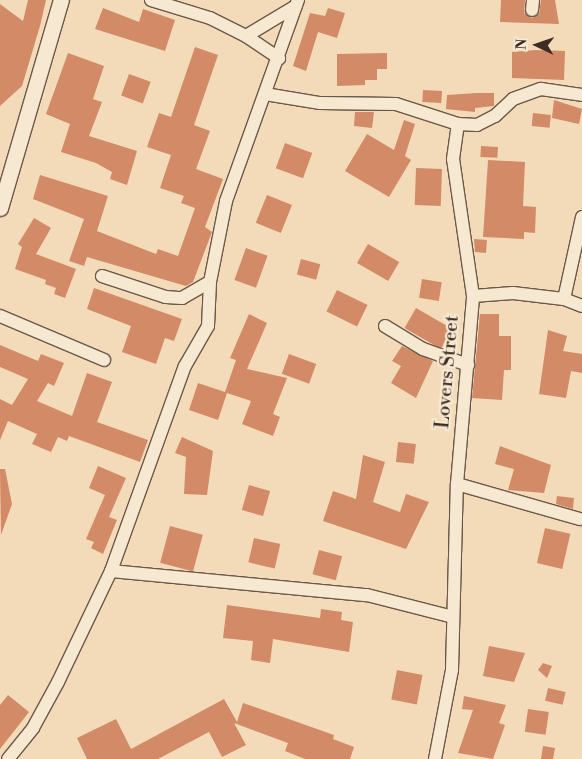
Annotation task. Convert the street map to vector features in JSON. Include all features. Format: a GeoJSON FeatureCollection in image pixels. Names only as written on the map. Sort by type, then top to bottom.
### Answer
{"type":"FeatureCollection","features":[{"type":"Feature","properties":{"kind":"street"},"geometry":{"type":"LineString","coordinates":[[0,208],[61,0]]}},
{"type":"Feature","properties":{"kind":"street"},"geometry":{"type":"LineString","coordinates":[[151,0],[210,18],[246,36],[280,58]]}},
{"type":"Feature","properties":{"kind":"street"},"geometry":{"type":"LineString","coordinates":[[246,36],[297,3]]}},
{"type":"Feature","properties":{"kind":"street"},"geometry":{"type":"LineString","coordinates":[[8,759],[33,728],[58,682],[111,571],[185,366],[208,326],[210,282],[226,201],[280,58],[297,3]]}},
{"type":"Feature","properties":{"kind":"street"},"geometry":{"type":"LineString","coordinates":[[265,94],[320,103],[396,104],[458,124],[477,125],[495,116],[513,99],[541,89],[582,95]]}},
{"type":"Feature","properties":{"kind":"street","name":"Lovers Street"},"geometry":{"type":"LineString","coordinates":[[435,759],[452,670],[457,484],[473,296],[454,159],[458,124]]}},
{"type":"Feature","properties":{"kind":"street"},"geometry":{"type":"LineString","coordinates":[[564,299],[582,218]]}},
{"type":"Feature","properties":{"kind":"street"},"geometry":{"type":"LineString","coordinates":[[102,276],[182,298],[210,282]]}},
{"type":"Feature","properties":{"kind":"street"},"geometry":{"type":"LineString","coordinates":[[473,296],[513,293],[564,299],[582,306]]}},
{"type":"Feature","properties":{"kind":"street"},"geometry":{"type":"LineString","coordinates":[[0,316],[104,360]]}},
{"type":"Feature","properties":{"kind":"street"},"geometry":{"type":"LineString","coordinates":[[385,326],[423,349],[468,365]]}},
{"type":"Feature","properties":{"kind":"street"},"geometry":{"type":"LineString","coordinates":[[457,484],[580,518]]}},
{"type":"Feature","properties":{"kind":"street"},"geometry":{"type":"LineString","coordinates":[[111,571],[367,594],[453,617]]}},
{"type":"Feature","properties":{"kind":"building"},"geometry":{"type":"Polygon","coordinates":[[[28,0],[46,0],[40,26],[22,86],[0,106],[0,4],[23,21],[28,0]]]}},
{"type":"Feature","properties":{"kind":"building"},"geometry":{"type":"Polygon","coordinates":[[[501,0],[525,0],[524,13],[532,18],[539,14],[541,0],[555,0],[559,24],[500,22],[501,0]]]}},
{"type":"Feature","properties":{"kind":"building"},"geometry":{"type":"Polygon","coordinates":[[[103,8],[139,22],[143,9],[175,20],[165,51],[95,29],[103,8]]]}},
{"type":"Feature","properties":{"kind":"building"},"geometry":{"type":"Polygon","coordinates":[[[328,8],[345,13],[337,38],[318,32],[306,71],[293,66],[310,13],[325,16],[328,8]]]}},
{"type":"Feature","properties":{"kind":"building"},"geometry":{"type":"Polygon","coordinates":[[[195,47],[218,55],[194,125],[210,131],[196,169],[223,179],[205,227],[212,232],[193,282],[186,286],[87,257],[84,266],[69,261],[84,219],[33,199],[40,175],[108,196],[97,231],[156,254],[158,249],[178,256],[195,208],[181,203],[184,196],[160,188],[171,155],[147,147],[159,113],[171,117],[195,47]]]}},
{"type":"Feature","properties":{"kind":"building"},"geometry":{"type":"Polygon","coordinates":[[[536,50],[565,51],[564,80],[512,78],[512,52],[536,50]]]}},
{"type":"Feature","properties":{"kind":"building"},"geometry":{"type":"Polygon","coordinates":[[[68,53],[104,66],[93,99],[102,102],[89,136],[137,151],[127,185],[110,179],[112,172],[96,163],[61,152],[70,124],[46,114],[68,53]]]}},
{"type":"Feature","properties":{"kind":"building"},"geometry":{"type":"Polygon","coordinates":[[[387,53],[387,69],[377,69],[377,80],[365,80],[365,85],[337,86],[337,54],[387,53]]]}},
{"type":"Feature","properties":{"kind":"building"},"geometry":{"type":"Polygon","coordinates":[[[129,74],[151,82],[143,103],[121,96],[129,74]]]}},
{"type":"Feature","properties":{"kind":"building"},"geometry":{"type":"Polygon","coordinates":[[[423,90],[442,91],[441,103],[422,102],[423,90]]]}},
{"type":"Feature","properties":{"kind":"building"},"geometry":{"type":"Polygon","coordinates":[[[494,93],[494,106],[475,108],[475,112],[446,109],[447,95],[494,93]]]}},
{"type":"Feature","properties":{"kind":"building"},"geometry":{"type":"Polygon","coordinates":[[[554,100],[582,109],[579,124],[552,118],[554,100]]]}},
{"type":"Feature","properties":{"kind":"building"},"geometry":{"type":"Polygon","coordinates":[[[355,112],[374,112],[372,128],[354,126],[355,112]]]}},
{"type":"Feature","properties":{"kind":"building"},"geometry":{"type":"Polygon","coordinates":[[[533,113],[551,115],[550,128],[532,126],[533,113]]]}},
{"type":"Feature","properties":{"kind":"building"},"geometry":{"type":"Polygon","coordinates":[[[404,120],[415,124],[405,156],[411,160],[389,197],[345,171],[367,134],[394,150],[404,120]]]}},
{"type":"Feature","properties":{"kind":"building"},"geometry":{"type":"Polygon","coordinates":[[[285,143],[312,153],[303,178],[276,168],[285,143]]]}},
{"type":"Feature","properties":{"kind":"building"},"geometry":{"type":"Polygon","coordinates":[[[481,146],[498,147],[497,158],[480,157],[481,146]]]}},
{"type":"Feature","properties":{"kind":"building"},"geometry":{"type":"Polygon","coordinates":[[[488,160],[525,162],[523,206],[536,207],[535,233],[524,232],[524,239],[483,237],[488,160]]]}},
{"type":"Feature","properties":{"kind":"building"},"geometry":{"type":"Polygon","coordinates":[[[416,168],[442,169],[441,206],[415,205],[416,168]]]}},
{"type":"Feature","properties":{"kind":"building"},"geometry":{"type":"Polygon","coordinates":[[[267,195],[292,205],[281,233],[256,223],[267,195]]]}},
{"type":"Feature","properties":{"kind":"building"},"geometry":{"type":"Polygon","coordinates":[[[34,218],[51,228],[36,254],[76,269],[65,298],[54,294],[56,288],[45,284],[46,280],[15,269],[22,247],[18,244],[34,218]]]}},
{"type":"Feature","properties":{"kind":"building"},"geometry":{"type":"Polygon","coordinates":[[[474,239],[487,240],[486,253],[475,252],[474,239]]]}},
{"type":"Feature","properties":{"kind":"building"},"geometry":{"type":"Polygon","coordinates":[[[368,244],[399,262],[388,281],[357,263],[368,244]]]}},
{"type":"Feature","properties":{"kind":"building"},"geometry":{"type":"Polygon","coordinates":[[[246,248],[268,256],[256,288],[234,280],[246,248]]]}},
{"type":"Feature","properties":{"kind":"building"},"geometry":{"type":"Polygon","coordinates":[[[301,259],[320,264],[316,280],[297,274],[301,259]]]}},
{"type":"Feature","properties":{"kind":"building"},"geometry":{"type":"Polygon","coordinates":[[[422,279],[442,282],[439,301],[419,298],[422,279]]]}},
{"type":"Feature","properties":{"kind":"building"},"geometry":{"type":"Polygon","coordinates":[[[94,288],[182,319],[174,341],[165,338],[156,364],[122,352],[131,326],[87,309],[94,288]]]}},
{"type":"Feature","properties":{"kind":"building"},"geometry":{"type":"Polygon","coordinates":[[[337,290],[368,305],[357,326],[326,312],[337,290]]]}},
{"type":"Feature","properties":{"kind":"building"},"geometry":{"type":"Polygon","coordinates":[[[416,308],[452,329],[441,349],[404,328],[416,308]]]}},
{"type":"Feature","properties":{"kind":"building"},"geometry":{"type":"Polygon","coordinates":[[[249,314],[267,323],[247,369],[287,378],[273,414],[280,417],[273,436],[242,424],[251,401],[227,393],[218,420],[189,410],[198,383],[225,392],[236,360],[230,358],[249,314]]]}},
{"type":"Feature","properties":{"kind":"building"},"geometry":{"type":"Polygon","coordinates":[[[480,314],[499,314],[499,336],[511,336],[511,370],[504,370],[502,400],[472,398],[480,314]]]}},
{"type":"Feature","properties":{"kind":"building"},"geometry":{"type":"Polygon","coordinates":[[[548,330],[567,336],[563,351],[582,354],[582,373],[571,371],[566,398],[539,394],[548,330]]]}},
{"type":"Feature","properties":{"kind":"building"},"geometry":{"type":"Polygon","coordinates":[[[0,345],[38,361],[41,354],[64,363],[54,386],[48,383],[37,401],[72,416],[87,373],[112,382],[97,422],[148,440],[140,462],[69,436],[67,441],[58,437],[51,452],[32,444],[37,434],[8,421],[0,440],[0,399],[12,405],[28,379],[0,367],[0,345]]]}},
{"type":"Feature","properties":{"kind":"building"},"geometry":{"type":"Polygon","coordinates":[[[402,346],[433,361],[416,398],[391,383],[401,366],[392,361],[402,346]]]}},
{"type":"Feature","properties":{"kind":"building"},"geometry":{"type":"Polygon","coordinates":[[[289,354],[316,364],[309,384],[282,374],[289,354]]]}},
{"type":"Feature","properties":{"kind":"building"},"geometry":{"type":"Polygon","coordinates":[[[182,437],[213,451],[207,495],[184,494],[186,457],[175,453],[182,437]]]}},
{"type":"Feature","properties":{"kind":"building"},"geometry":{"type":"Polygon","coordinates":[[[398,442],[416,444],[414,464],[396,462],[398,442]]]}},
{"type":"Feature","properties":{"kind":"building"},"geometry":{"type":"Polygon","coordinates":[[[500,446],[551,465],[544,493],[508,490],[514,469],[495,464],[500,446]]]}},
{"type":"Feature","properties":{"kind":"building"},"geometry":{"type":"Polygon","coordinates":[[[363,455],[385,462],[373,502],[400,512],[406,494],[429,502],[406,549],[323,521],[333,491],[356,499],[363,455]]]}},
{"type":"Feature","properties":{"kind":"building"},"geometry":{"type":"Polygon","coordinates":[[[98,466],[126,478],[109,517],[117,520],[103,554],[91,548],[94,542],[86,539],[105,495],[89,488],[98,466]]]}},
{"type":"Feature","properties":{"kind":"building"},"geometry":{"type":"Polygon","coordinates":[[[0,469],[5,469],[12,504],[1,535],[0,469]]]}},
{"type":"Feature","properties":{"kind":"building"},"geometry":{"type":"Polygon","coordinates":[[[249,485],[270,491],[263,516],[242,510],[249,485]]]}},
{"type":"Feature","properties":{"kind":"building"},"geometry":{"type":"Polygon","coordinates":[[[557,496],[574,498],[573,509],[556,504],[557,496]]]}},
{"type":"Feature","properties":{"kind":"building"},"geometry":{"type":"Polygon","coordinates":[[[170,526],[203,535],[193,572],[160,563],[170,526]]]}},
{"type":"Feature","properties":{"kind":"building"},"geometry":{"type":"Polygon","coordinates":[[[545,528],[570,534],[562,569],[537,563],[545,528]]]}},
{"type":"Feature","properties":{"kind":"building"},"geometry":{"type":"Polygon","coordinates":[[[254,538],[280,544],[275,568],[248,562],[254,538]]]}},
{"type":"Feature","properties":{"kind":"building"},"geometry":{"type":"Polygon","coordinates":[[[319,550],[342,556],[336,580],[313,574],[319,550]]]}},
{"type":"Feature","properties":{"kind":"building"},"geometry":{"type":"Polygon","coordinates":[[[227,605],[320,618],[321,609],[342,612],[341,620],[353,622],[349,652],[273,639],[270,663],[251,660],[253,641],[223,638],[227,605]]]}},
{"type":"Feature","properties":{"kind":"building"},"geometry":{"type":"Polygon","coordinates":[[[489,646],[525,653],[514,682],[483,676],[489,646]]]}},
{"type":"Feature","properties":{"kind":"building"},"geometry":{"type":"Polygon","coordinates":[[[543,663],[552,666],[547,678],[538,670],[543,663]]]}},
{"type":"Feature","properties":{"kind":"building"},"geometry":{"type":"Polygon","coordinates":[[[397,670],[423,675],[417,704],[391,699],[397,670]]]}},
{"type":"Feature","properties":{"kind":"building"},"geometry":{"type":"Polygon","coordinates":[[[548,688],[566,692],[563,705],[545,701],[548,688]]]}},
{"type":"Feature","properties":{"kind":"building"},"geometry":{"type":"Polygon","coordinates":[[[8,695],[29,712],[0,749],[0,705],[8,695]]]}},
{"type":"Feature","properties":{"kind":"building"},"geometry":{"type":"Polygon","coordinates":[[[464,696],[506,705],[499,723],[505,725],[493,759],[458,753],[473,710],[462,709],[464,696]]]}},
{"type":"Feature","properties":{"kind":"building"},"geometry":{"type":"Polygon","coordinates":[[[224,699],[237,722],[243,703],[334,735],[333,739],[354,747],[350,759],[305,759],[285,751],[288,743],[234,723],[246,745],[222,757],[209,732],[158,759],[87,759],[77,738],[116,719],[131,749],[224,699]]]}},
{"type":"Feature","properties":{"kind":"building"},"geometry":{"type":"Polygon","coordinates":[[[528,709],[549,712],[546,735],[525,732],[528,709]]]}},
{"type":"Feature","properties":{"kind":"building"},"geometry":{"type":"Polygon","coordinates":[[[543,746],[555,748],[553,759],[541,759],[543,746]]]}}]}
